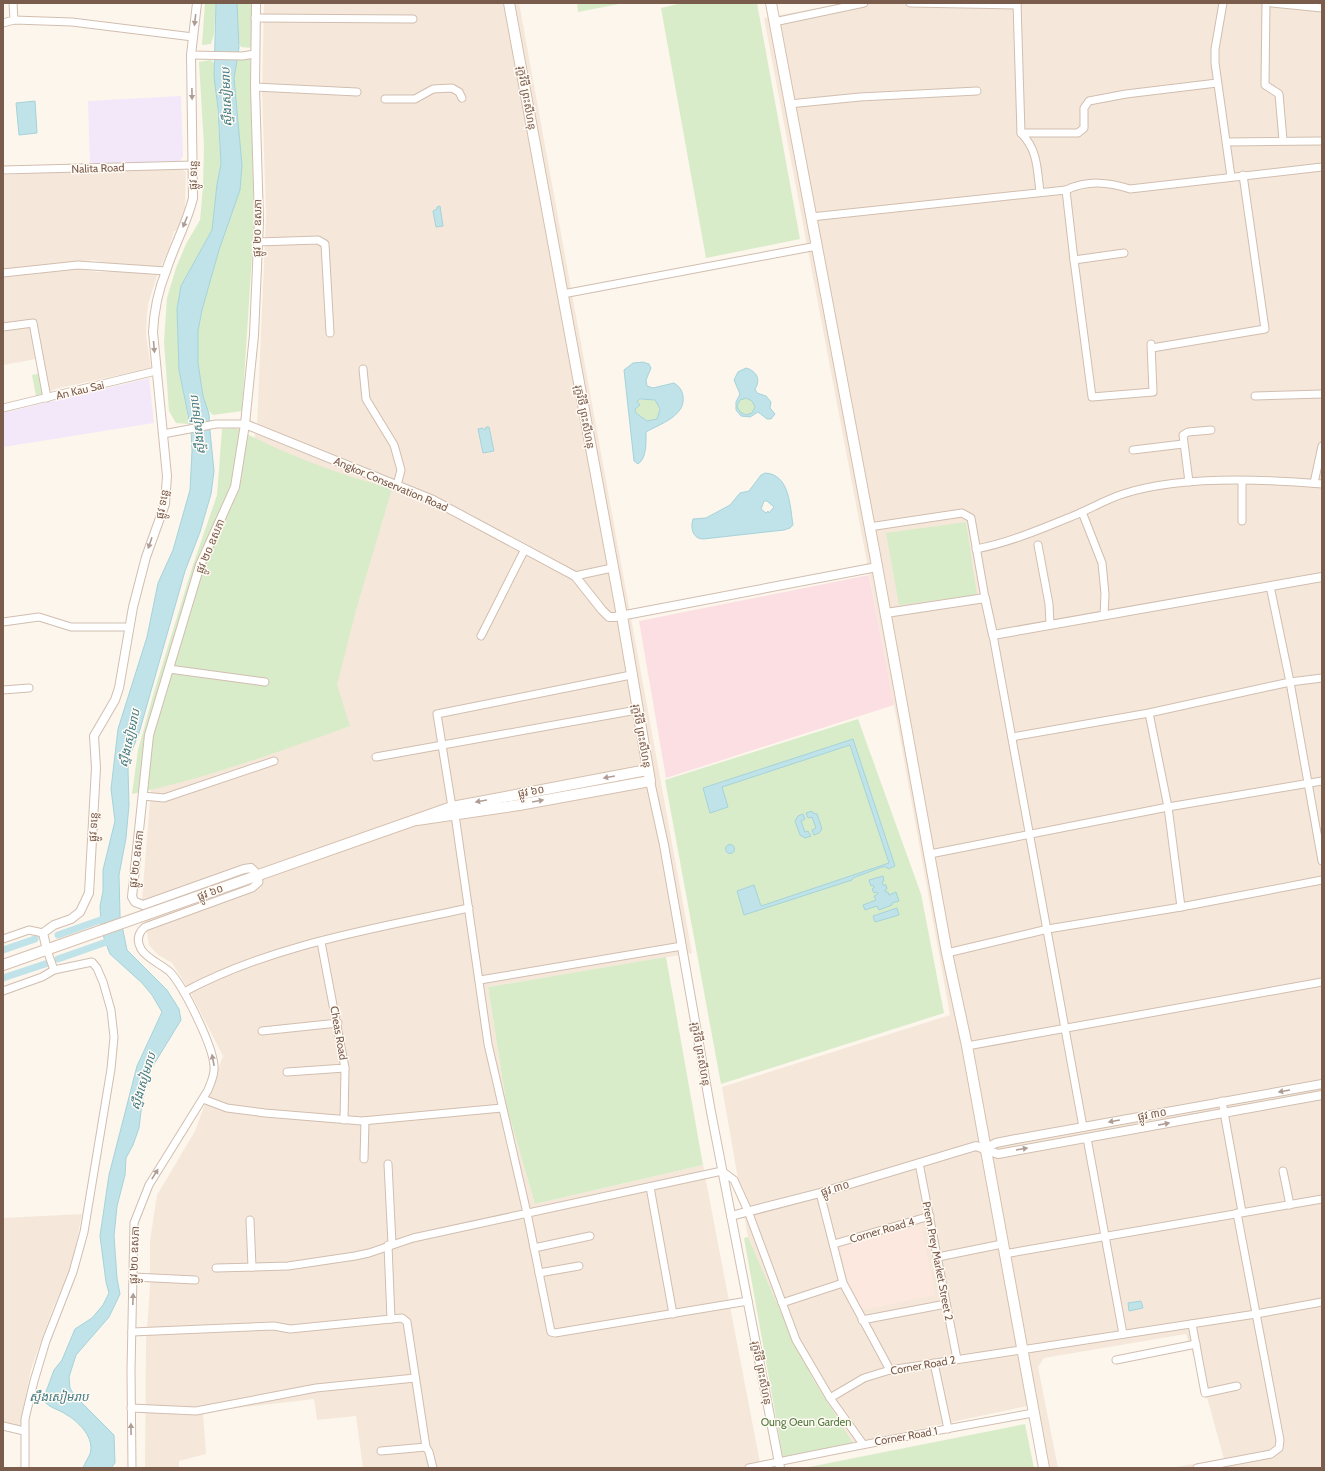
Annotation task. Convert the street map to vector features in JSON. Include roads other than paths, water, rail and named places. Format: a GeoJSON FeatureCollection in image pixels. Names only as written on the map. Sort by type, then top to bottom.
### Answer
{"type":"FeatureCollection","features":[{"type":"Feature","properties":{"kind":"main road","name":"រុក្ខវិថី ព្រះសីហនុ"},"geometry":{"type":"LineString","coordinates":[[510,3],[612,568],[622,616],[650,781]]}},
{"type":"Feature","properties":{"kind":"main road"},"geometry":{"type":"LineString","coordinates":[[771,3],[886,613],[947,953],[967,1046],[984,1149],[1044,1468]]}},
{"type":"Feature","properties":{"kind":"main road","name":"ផ្លូវ ៦០"},"geometry":{"type":"LineString","coordinates":[[3,965],[417,820],[648,770]]}},
{"type":"Feature","properties":{"kind":"main road","name":"ផ្លូវ ៦០"},"geometry":{"type":"LineString","coordinates":[[454,811],[650,781]]}},
{"type":"Feature","properties":{"kind":"street"},"geometry":{"type":"LineString","coordinates":[[13,3],[14,20]]}},
{"type":"Feature","properties":{"kind":"street","name":"ផ្លូវ ទន្លេ"},"geometry":{"type":"LineString","coordinates":[[43,933],[54,925],[72,918],[80,912],[89,893],[96,768],[94,736],[117,694],[146,557],[165,504],[167,476],[156,371],[153,332],[154,310],[166,271],[189,214],[193,198],[194,165],[191,54],[197,3]]}},
{"type":"Feature","properties":{"kind":"street","name":"ផ្លូវ ២០ ឧសភា"},"geometry":{"type":"LineString","coordinates":[[132,1468],[131,1408],[134,1223],[145,1193],[203,1099],[213,1079],[213,1060],[203,1030],[184,992],[169,971],[149,957],[140,948],[138,937],[140,931],[145,927],[252,888],[259,882],[258,875],[251,868],[244,869],[143,905],[135,902],[132,892],[149,735],[200,565],[235,486],[245,424],[254,335],[258,242],[255,87],[256,3]]}},
{"type":"Feature","properties":{"kind":"street"},"geometry":{"type":"LineString","coordinates":[[774,22],[864,3]]}},
{"type":"Feature","properties":{"kind":"street"},"geometry":{"type":"LineString","coordinates":[[910,3],[1017,4],[1020,132],[1030,142],[1035,154],[1040,192]]}},
{"type":"Feature","properties":{"kind":"street"},"geometry":{"type":"LineString","coordinates":[[1222,3],[1215,49],[1217,83],[1227,142],[1230,177]]}},
{"type":"Feature","properties":{"kind":"street"},"geometry":{"type":"LineString","coordinates":[[1266,3],[1265,85],[1279,94],[1283,140]]}},
{"type":"Feature","properties":{"kind":"street"},"geometry":{"type":"LineString","coordinates":[[1273,3],[1322,8]]}},
{"type":"Feature","properties":{"kind":"street"},"geometry":{"type":"LineString","coordinates":[[255,18],[413,19]]}},
{"type":"Feature","properties":{"kind":"street"},"geometry":{"type":"LineString","coordinates":[[3,23],[14,20],[72,22],[193,37]]}},
{"type":"Feature","properties":{"kind":"street"},"geometry":{"type":"LineString","coordinates":[[191,54],[238,56],[255,54]]}},
{"type":"Feature","properties":{"kind":"street"},"geometry":{"type":"LineString","coordinates":[[1020,132],[1078,133],[1084,128],[1084,108],[1089,101],[1126,94],[1217,83]]}},
{"type":"Feature","properties":{"kind":"street"},"geometry":{"type":"LineString","coordinates":[[255,87],[357,92]]}},
{"type":"Feature","properties":{"kind":"street"},"geometry":{"type":"LineString","coordinates":[[385,99],[415,99],[433,90],[452,88],[459,92],[462,98]]}},
{"type":"Feature","properties":{"kind":"street"},"geometry":{"type":"LineString","coordinates":[[789,104],[860,97],[977,91]]}},
{"type":"Feature","properties":{"kind":"street"},"geometry":{"type":"LineString","coordinates":[[1227,142],[1283,140],[1322,141]]}},
{"type":"Feature","properties":{"kind":"street","name":"Nalita Road"},"geometry":{"type":"LineString","coordinates":[[3,170],[194,165]]}},
{"type":"Feature","properties":{"kind":"street"},"geometry":{"type":"LineString","coordinates":[[811,217],[1066,190],[1077,185],[1110,182],[1130,188],[1322,167]]}},
{"type":"Feature","properties":{"kind":"street"},"geometry":{"type":"LineString","coordinates":[[1066,190],[1092,397],[1153,392],[1151,346],[1265,329],[1243,176]]}},
{"type":"Feature","properties":{"kind":"street"},"geometry":{"type":"LineString","coordinates":[[258,242],[318,240],[325,244],[330,333]]}},
{"type":"Feature","properties":{"kind":"street"},"geometry":{"type":"LineString","coordinates":[[563,294],[817,246]]}},
{"type":"Feature","properties":{"kind":"street"},"geometry":{"type":"LineString","coordinates":[[1074,260],[1124,253]]}},
{"type":"Feature","properties":{"kind":"street"},"geometry":{"type":"LineString","coordinates":[[3,273],[78,265],[166,271]]}},
{"type":"Feature","properties":{"kind":"street"},"geometry":{"type":"LineString","coordinates":[[3,326],[33,323],[47,398]]}},
{"type":"Feature","properties":{"kind":"street"},"geometry":{"type":"LineString","coordinates":[[363,369],[366,399],[382,422],[394,445],[400,470],[397,485]]}},
{"type":"Feature","properties":{"kind":"street","name":"An Kau Sai"},"geometry":{"type":"LineString","coordinates":[[3,408],[156,371]]}},
{"type":"Feature","properties":{"kind":"street"},"geometry":{"type":"LineString","coordinates":[[1255,396],[1322,394]]}},
{"type":"Feature","properties":{"kind":"street"},"geometry":{"type":"LineString","coordinates":[[162,434],[216,424],[245,424]]}},
{"type":"Feature","properties":{"kind":"street","name":"Angkor Conservation Road"},"geometry":{"type":"LineString","coordinates":[[245,424],[433,500],[575,576]]}},
{"type":"Feature","properties":{"kind":"street"},"geometry":{"type":"LineString","coordinates":[[1188,482],[1182,444],[1183,435],[1185,433],[1211,430]]}},
{"type":"Feature","properties":{"kind":"street"},"geometry":{"type":"LineString","coordinates":[[1133,450],[1182,444]]}},
{"type":"Feature","properties":{"kind":"street"},"geometry":{"type":"LineString","coordinates":[[1314,483],[1322,446]]}},
{"type":"Feature","properties":{"kind":"street"},"geometry":{"type":"LineString","coordinates":[[976,549],[1025,535],[1123,494],[1151,487],[1188,482],[1242,481],[1322,484]]}},
{"type":"Feature","properties":{"kind":"street"},"geometry":{"type":"LineString","coordinates":[[1242,481],[1242,521]]}},
{"type":"Feature","properties":{"kind":"street"},"geometry":{"type":"LineString","coordinates":[[1082,512],[1102,563],[1105,594],[1104,615]]}},
{"type":"Feature","properties":{"kind":"street"},"geometry":{"type":"LineString","coordinates":[[869,527],[962,513],[971,518],[1048,929],[1064,1028],[1083,1127]]}},
{"type":"Feature","properties":{"kind":"street"},"geometry":{"type":"LineString","coordinates":[[1038,545],[1049,604],[1050,624]]}},
{"type":"Feature","properties":{"kind":"street"},"geometry":{"type":"LineString","coordinates":[[481,636],[525,549]]}},
{"type":"Feature","properties":{"kind":"street"},"geometry":{"type":"LineString","coordinates":[[612,568],[575,576],[609,617],[622,616],[877,566]]}},
{"type":"Feature","properties":{"kind":"street"},"geometry":{"type":"LineString","coordinates":[[993,635],[1322,577]]}},
{"type":"Feature","properties":{"kind":"street"},"geometry":{"type":"LineString","coordinates":[[1270,586],[1290,682],[1322,862]]}},
{"type":"Feature","properties":{"kind":"street"},"geometry":{"type":"LineString","coordinates":[[886,613],[985,598]]}},
{"type":"Feature","properties":{"kind":"street"},"geometry":{"type":"LineString","coordinates":[[3,622],[39,617],[71,627],[130,627]]}},
{"type":"Feature","properties":{"kind":"street"},"geometry":{"type":"LineString","coordinates":[[169,669],[264,682]]}},
{"type":"Feature","properties":{"kind":"street"},"geometry":{"type":"LineString","coordinates":[[631,675],[437,714],[469,908],[487,1038],[553,1333],[748,1301]]}},
{"type":"Feature","properties":{"kind":"street"},"geometry":{"type":"LineString","coordinates":[[1012,738],[1149,713],[1290,682],[1322,678]]}},
{"type":"Feature","properties":{"kind":"street"},"geometry":{"type":"LineString","coordinates":[[3,690],[29,688]]}},
{"type":"Feature","properties":{"kind":"street"},"geometry":{"type":"LineString","coordinates":[[376,757],[637,710]]}},
{"type":"Feature","properties":{"kind":"street"},"geometry":{"type":"LineString","coordinates":[[1149,713],[1168,807],[1181,907]]}},
{"type":"Feature","properties":{"kind":"street"},"geometry":{"type":"LineString","coordinates":[[143,796],[164,798],[274,761]]}},
{"type":"Feature","properties":{"kind":"street","name":"រុក្ខវិថី ព្រះសីហនុ"},"geometry":{"type":"LineString","coordinates":[[650,781],[682,946],[722,1171],[779,1466]]}},
{"type":"Feature","properties":{"kind":"street"},"geometry":{"type":"LineString","coordinates":[[930,854],[1030,833],[1168,807],[1322,781]]}},
{"type":"Feature","properties":{"kind":"street"},"geometry":{"type":"LineString","coordinates":[[947,953],[1048,929],[1181,907],[1322,880]]}},
{"type":"Feature","properties":{"kind":"street"},"geometry":{"type":"LineString","coordinates":[[184,992],[222,973],[248,963],[321,942],[469,908]]}},
{"type":"Feature","properties":{"kind":"street"},"geometry":{"type":"LineString","coordinates":[[3,939],[29,930],[43,933],[54,970]]}},
{"type":"Feature","properties":{"kind":"street","name":"Cheas Road"},"geometry":{"type":"LineString","coordinates":[[287,1072],[345,1068],[338,1023],[321,942]]}},
{"type":"Feature","properties":{"kind":"street"},"geometry":{"type":"LineString","coordinates":[[480,980],[682,946]]}},
{"type":"Feature","properties":{"kind":"street"},"geometry":{"type":"LineString","coordinates":[[3,990],[42,977],[54,970],[92,962],[97,968],[104,982],[113,1025],[113,1050],[84,1232],[73,1272],[49,1332],[34,1381],[24,1431],[25,1468]]}},
{"type":"Feature","properties":{"kind":"street"},"geometry":{"type":"LineString","coordinates":[[967,1046],[1322,982]]}},
{"type":"Feature","properties":{"kind":"street"},"geometry":{"type":"LineString","coordinates":[[262,1031],[338,1023]]}},
{"type":"Feature","properties":{"kind":"street"},"geometry":{"type":"LineString","coordinates":[[344,1120],[345,1068]]}},
{"type":"Feature","properties":{"kind":"street","name":"ផ្លូវ ៣០"},"geometry":{"type":"LineString","coordinates":[[984,1149],[996,1142],[1322,1084]]}},
{"type":"Feature","properties":{"kind":"street","name":"ផ្លូវ ៣០"},"geometry":{"type":"LineString","coordinates":[[731,1216],[820,1193],[976,1146],[998,1154],[1322,1095]]}},
{"type":"Feature","properties":{"kind":"street"},"geometry":{"type":"LineString","coordinates":[[203,1099],[227,1108],[365,1121],[502,1108]]}},
{"type":"Feature","properties":{"kind":"street"},"geometry":{"type":"LineString","coordinates":[[1197,1468],[1271,1454],[1279,1448],[1280,1440],[1256,1314],[1222,1101]]}},
{"type":"Feature","properties":{"kind":"street"},"geometry":{"type":"LineString","coordinates":[[364,1159],[365,1121]]}},
{"type":"Feature","properties":{"kind":"street"},"geometry":{"type":"LineString","coordinates":[[1087,1138],[1123,1334]]}},
{"type":"Feature","properties":{"kind":"street","name":"Prem Prey Market Street 2"},"geometry":{"type":"LineString","coordinates":[[918,1163],[930,1216],[957,1359]]}},
{"type":"Feature","properties":{"kind":"street"},"geometry":{"type":"LineString","coordinates":[[388,1164],[391,1319]]}},
{"type":"Feature","properties":{"kind":"street"},"geometry":{"type":"LineString","coordinates":[[216,1268],[288,1266],[355,1256],[369,1253],[390,1244],[722,1171],[734,1180],[748,1211],[796,1340],[830,1398],[863,1444]]}},
{"type":"Feature","properties":{"kind":"street"},"geometry":{"type":"LineString","coordinates":[[1284,1171],[1290,1205]]}},
{"type":"Feature","properties":{"kind":"street"},"geometry":{"type":"LineString","coordinates":[[650,1187],[673,1314]]}},
{"type":"Feature","properties":{"kind":"street"},"geometry":{"type":"LineString","coordinates":[[820,1193],[843,1283],[890,1370]]}},
{"type":"Feature","properties":{"kind":"street"},"geometry":{"type":"LineString","coordinates":[[938,1257],[1105,1236],[1322,1199]]}},
{"type":"Feature","properties":{"kind":"street","name":"Corner Road 4"},"geometry":{"type":"LineString","coordinates":[[834,1244],[930,1216]]}},
{"type":"Feature","properties":{"kind":"street"},"geometry":{"type":"LineString","coordinates":[[250,1220],[252,1267]]}},
{"type":"Feature","properties":{"kind":"street"},"geometry":{"type":"LineString","coordinates":[[534,1248],[590,1236]]}},
{"type":"Feature","properties":{"kind":"street"},"geometry":{"type":"LineString","coordinates":[[539,1273],[579,1266]]}},
{"type":"Feature","properties":{"kind":"street"},"geometry":{"type":"LineString","coordinates":[[134,1277],[195,1280]]}},
{"type":"Feature","properties":{"kind":"street"},"geometry":{"type":"LineString","coordinates":[[782,1303],[843,1283]]}},
{"type":"Feature","properties":{"kind":"street","name":"Corner Road 2"},"geometry":{"type":"LineString","coordinates":[[830,1398],[864,1378],[890,1370],[1256,1314],[1322,1302]]}},
{"type":"Feature","properties":{"kind":"street"},"geometry":{"type":"LineString","coordinates":[[862,1320],[946,1304]]}},
{"type":"Feature","properties":{"kind":"street"},"geometry":{"type":"LineString","coordinates":[[132,1332],[274,1326],[290,1330],[402,1318],[407,1322],[426,1447],[429,1452],[432,1468]]}},
{"type":"Feature","properties":{"kind":"street"},"geometry":{"type":"LineString","coordinates":[[1192,1324],[1205,1393],[1238,1386]]}},
{"type":"Feature","properties":{"kind":"street"},"geometry":{"type":"LineString","coordinates":[[1116,1360],[1196,1344]]}},
{"type":"Feature","properties":{"kind":"street"},"geometry":{"type":"LineString","coordinates":[[934,1363],[948,1429]]}},
{"type":"Feature","properties":{"kind":"street"},"geometry":{"type":"LineString","coordinates":[[131,1408],[196,1411],[316,1388],[415,1378]]}},
{"type":"Feature","properties":{"kind":"street","name":"Corner Road 1"},"geometry":{"type":"LineString","coordinates":[[749,1468],[779,1466],[863,1444],[1033,1413]]}},
{"type":"Feature","properties":{"kind":"street"},"geometry":{"type":"LineString","coordinates":[[3,1426],[24,1431]]}},
{"type":"Feature","properties":{"kind":"street"},"geometry":{"type":"LineString","coordinates":[[381,1451],[426,1447]]}},
{"type":"Feature","properties":{"kind":"water","name":"ស្ទឹងសៀមរាប"},"geometry":{"type":"Polygon","coordinates":[[[216,3],[237,3],[239,48],[234,78],[242,165],[240,190],[219,250],[202,310],[198,331],[198,363],[203,396],[209,414],[214,471],[211,494],[200,532],[185,571],[139,733],[130,755],[128,769],[129,805],[126,838],[119,875],[120,916],[127,950],[167,990],[179,1009],[181,1020],[151,1069],[142,1103],[139,1128],[133,1145],[126,1158],[125,1175],[117,1206],[114,1236],[117,1278],[120,1294],[109,1317],[76,1355],[69,1377],[70,1388],[74,1395],[114,1435],[115,1463],[111,1468],[83,1468],[90,1454],[91,1448],[88,1436],[81,1426],[72,1418],[43,1400],[54,1370],[62,1360],[75,1329],[92,1318],[103,1305],[109,1293],[106,1282],[100,1236],[109,1175],[137,1066],[162,1012],[152,995],[142,983],[110,954],[104,938],[100,906],[103,891],[103,870],[115,821],[111,789],[118,729],[147,637],[158,583],[173,550],[190,490],[192,451],[191,430],[179,370],[177,309],[181,286],[212,230],[217,184],[221,164],[218,109],[214,76],[216,3]]]}},
{"type":"Feature","properties":{"kind":"water"},"geometry":{"type":"Polygon","coordinates":[[[35,101],[37,133],[19,135],[16,103],[35,101]]]}},
{"type":"Feature","properties":{"kind":"water"},"geometry":{"type":"Polygon","coordinates":[[[440,206],[443,226],[436,227],[433,211],[440,206]]]}},
{"type":"Feature","properties":{"kind":"water"},"geometry":{"type":"Polygon","coordinates":[[[643,362],[649,364],[651,368],[646,380],[647,386],[653,388],[674,383],[680,388],[683,396],[683,403],[676,414],[665,422],[646,432],[646,445],[643,458],[638,464],[634,461],[624,370],[633,363],[643,362]],[[640,399],[637,401],[640,405],[635,409],[636,413],[647,421],[657,419],[660,409],[655,400],[640,399]]]}},
{"type":"Feature","properties":{"kind":"water"},"geometry":{"type":"Polygon","coordinates":[[[746,368],[753,371],[757,376],[758,382],[755,389],[757,393],[766,396],[771,402],[770,408],[775,414],[771,419],[767,419],[758,412],[750,417],[741,416],[736,410],[736,402],[740,394],[734,380],[738,372],[746,368]],[[746,398],[740,400],[737,406],[740,412],[746,415],[752,413],[755,407],[752,401],[746,398]]]}},
{"type":"Feature","properties":{"kind":"water"},"geometry":{"type":"Polygon","coordinates":[[[486,427],[489,427],[494,451],[483,453],[478,429],[482,428],[485,430],[486,427]]]}},
{"type":"Feature","properties":{"kind":"water"},"geometry":{"type":"Polygon","coordinates":[[[765,473],[773,475],[780,479],[784,485],[791,509],[793,525],[790,528],[784,530],[703,539],[700,539],[695,535],[692,529],[693,519],[706,518],[730,505],[740,493],[749,491],[761,475],[765,473]],[[764,501],[761,509],[766,513],[768,511],[769,513],[774,507],[767,501],[764,501]]]}},
{"type":"Feature","properties":{"kind":"water"},"geometry":{"type":"Polygon","coordinates":[[[853,739],[895,866],[888,869],[887,867],[882,867],[853,878],[852,880],[744,915],[737,891],[754,885],[761,906],[889,863],[850,745],[722,787],[728,807],[710,813],[703,788],[853,739]]]}},
{"type":"Feature","properties":{"kind":"water"},"geometry":{"type":"Polygon","coordinates":[[[812,811],[813,813],[817,814],[822,829],[819,833],[814,835],[812,830],[816,828],[812,817],[808,818],[806,813],[812,811]]]}},
{"type":"Feature","properties":{"kind":"water"},"geometry":{"type":"Polygon","coordinates":[[[803,814],[805,819],[801,821],[805,832],[808,831],[811,836],[805,838],[800,835],[795,821],[798,816],[803,814]]]}},
{"type":"Feature","properties":{"kind":"water"},"geometry":{"type":"Polygon","coordinates":[[[730,844],[735,849],[730,854],[725,849],[730,844]]]}},
{"type":"Feature","properties":{"kind":"water"},"geometry":{"type":"Polygon","coordinates":[[[883,876],[884,881],[882,882],[883,885],[886,885],[887,889],[885,892],[888,892],[889,895],[896,892],[899,901],[879,910],[877,906],[865,910],[863,905],[876,900],[874,896],[878,894],[877,892],[874,893],[872,889],[874,888],[873,885],[871,886],[869,880],[883,876]]]}},
{"type":"Feature","properties":{"kind":"water"},"geometry":{"type":"Polygon","coordinates":[[[897,908],[899,915],[875,922],[873,916],[897,908]]]}},
{"type":"Feature","properties":{"kind":"water"},"geometry":{"type":"Polygon","coordinates":[[[1141,1301],[1143,1308],[1129,1311],[1128,1303],[1141,1301]]]}},
{"type":"Feature","properties":{"kind":"waterway"},"geometry":{"type":"LineString","coordinates":[[58,935],[109,917]]}},
{"type":"Feature","properties":{"kind":"waterway"},"geometry":{"type":"LineString","coordinates":[[3,950],[35,939]]}},
{"type":"Feature","properties":{"kind":"waterway"},"geometry":{"type":"LineString","coordinates":[[58,959],[115,939]]}},
{"type":"Feature","properties":{"kind":"waterway"},"geometry":{"type":"LineString","coordinates":[[3,978],[48,963]]}},
{"type":"Feature","properties":{"kind":"park label","name":"Oung Oeun Garden"},"geometry":{"type":"Point","coordinates":[806,1422]}}]}
